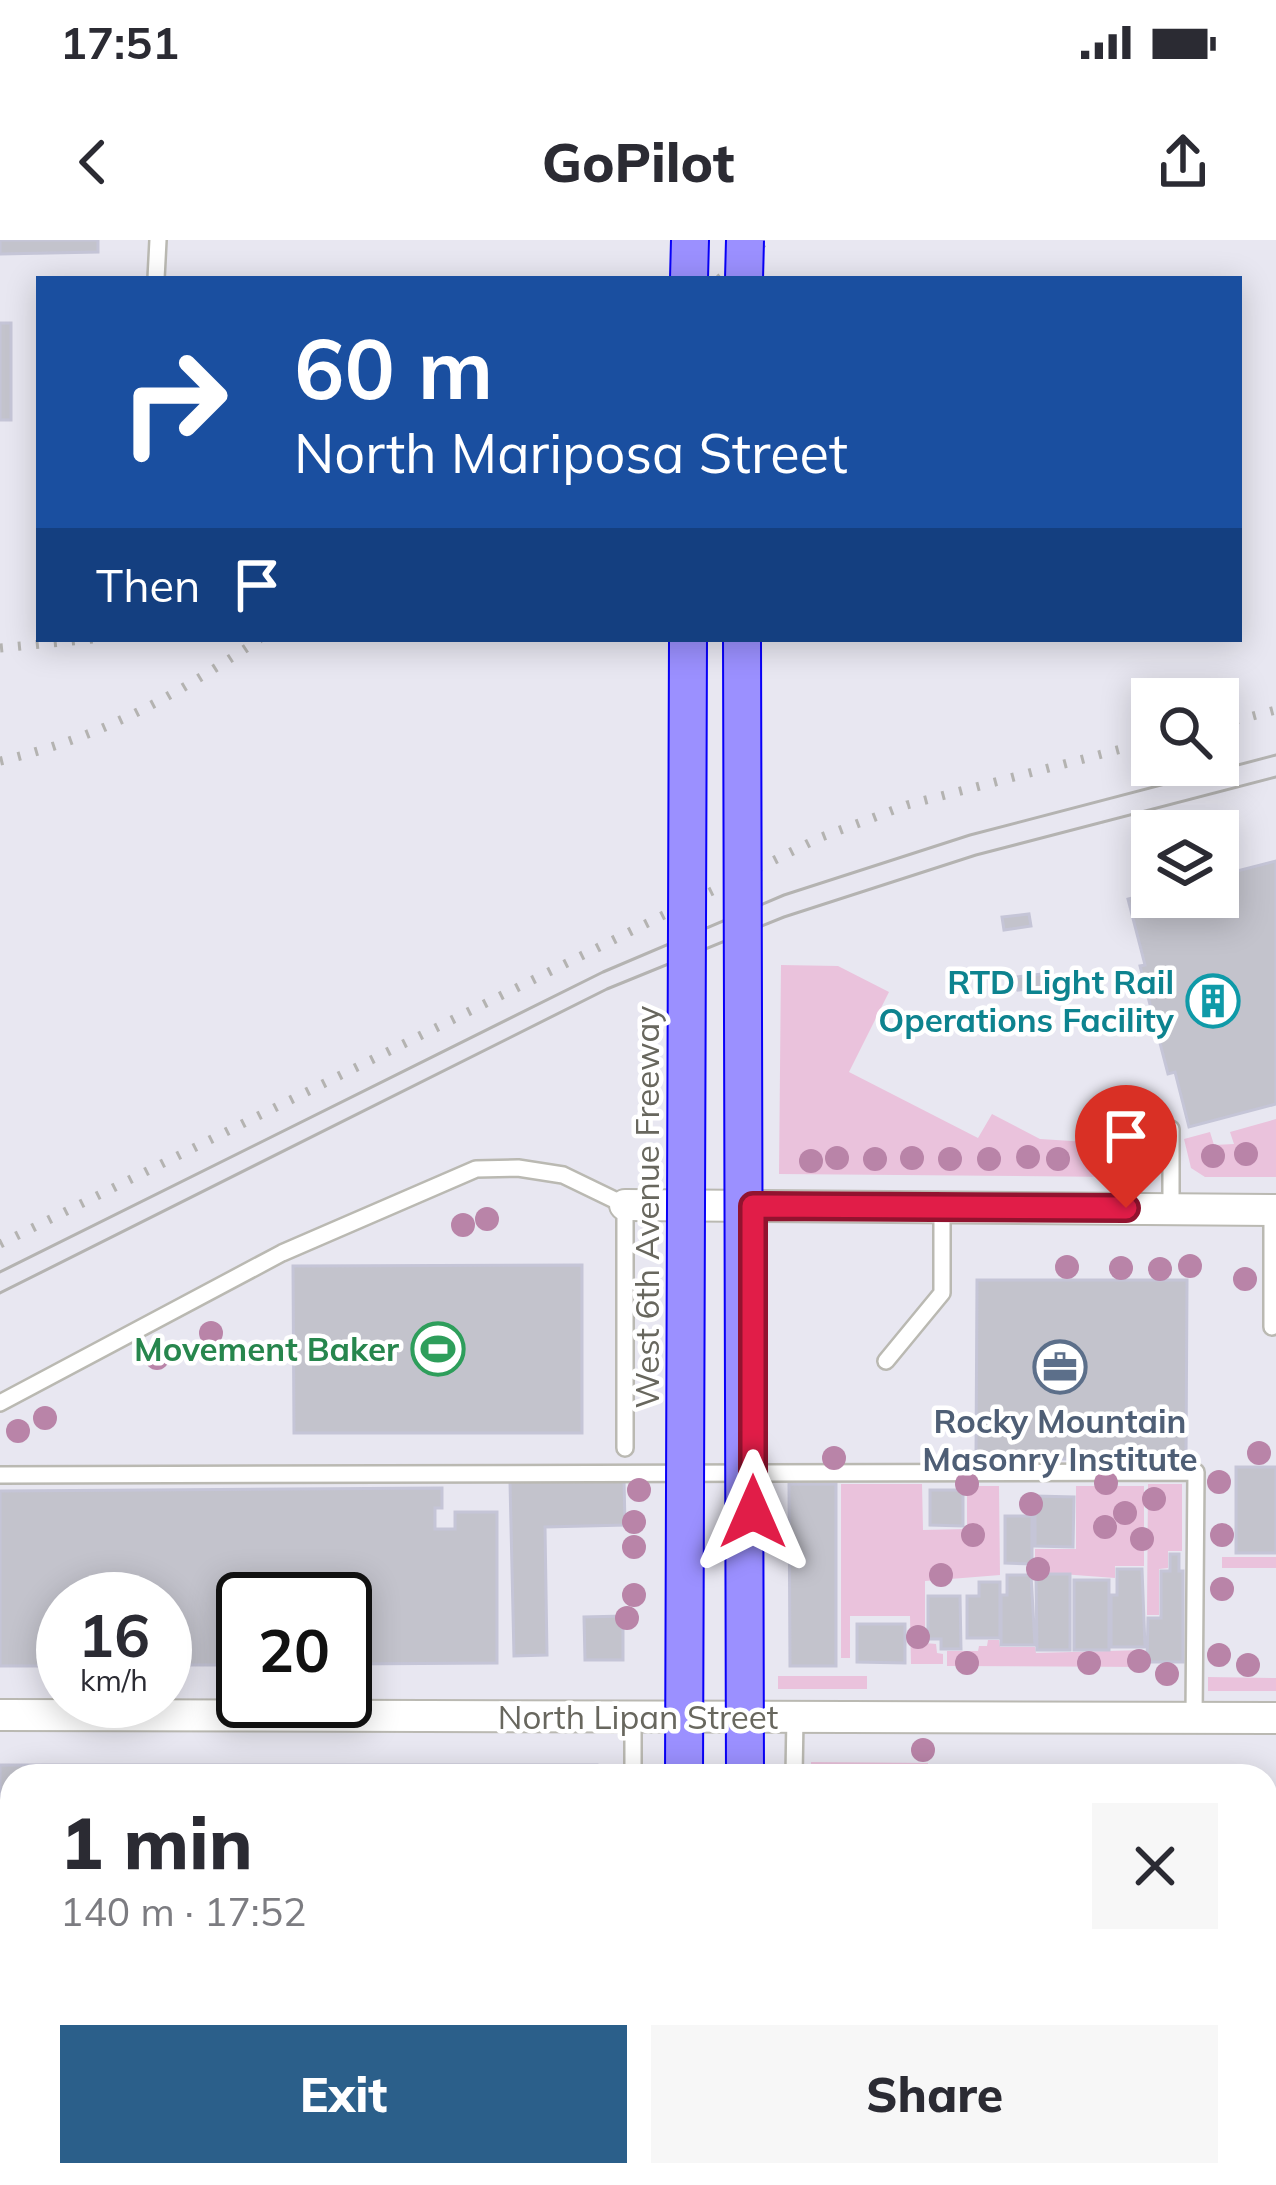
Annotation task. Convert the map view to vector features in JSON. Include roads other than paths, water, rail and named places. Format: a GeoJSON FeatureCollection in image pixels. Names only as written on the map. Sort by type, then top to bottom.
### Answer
{"type":"FeatureCollection","features":[{"type":"Feature","properties":{"kind":"highway"},"geometry":{"type":"LineString","coordinates":[[689,276],[690,240]]}},
{"type":"Feature","properties":{"kind":"highway"},"geometry":{"type":"LineString","coordinates":[[744,276],[745,240]]}},
{"type":"Feature","properties":{"kind":"highway","name":"West 6th Avenue Freeway"},"geometry":{"type":"LineString","coordinates":[[684,1764],[688,642]]}},
{"type":"Feature","properties":{"kind":"highway"},"geometry":{"type":"LineString","coordinates":[[742,642],[745,1764]]}},
{"type":"Feature","properties":{"kind":"street"},"geometry":{"type":"LineString","coordinates":[[625,1205],[1274,1210]]}},
{"type":"Feature","properties":{"kind":"street","name":"North Lipan Street"},"geometry":{"type":"LineString","coordinates":[[0,1715],[1276,1718]]}},
{"type":"Feature","properties":{"kind":"lane"},"geometry":{"type":"LineString","coordinates":[[156,276],[158,240]]}},
{"type":"Feature","properties":{"kind":"lane"},"geometry":{"type":"LineString","coordinates":[[1172,1130],[1172,1208]]}},
{"type":"Feature","properties":{"kind":"lane"},"geometry":{"type":"LineString","coordinates":[[0,1403],[282,1253],[476,1169],[518,1168],[563,1174],[625,1205],[625,1448]]}},
{"type":"Feature","properties":{"kind":"lane"},"geometry":{"type":"LineString","coordinates":[[753,1206],[753,1717]]}},
{"type":"Feature","properties":{"kind":"lane"},"geometry":{"type":"LineString","coordinates":[[886,1361],[942,1293],[942,1208]]}},
{"type":"Feature","properties":{"kind":"lane"},"geometry":{"type":"LineString","coordinates":[[1272,1327],[1274,1210]]}},
{"type":"Feature","properties":{"kind":"lane"},"geometry":{"type":"LineString","coordinates":[[0,1475],[1196,1472],[1194,1718]]}},
{"type":"Feature","properties":{"kind":"lane"},"geometry":{"type":"LineString","coordinates":[[633,1717],[633,1764]]}},
{"type":"Feature","properties":{"kind":"lane"},"geometry":{"type":"LineString","coordinates":[[794,1764],[795,1717]]}},
{"type":"Feature","properties":{"kind":"tram line"},"geometry":{"type":"LineString","coordinates":[[0,1272],[603,972],[784,895],[970,835],[1276,755]]}},
{"type":"Feature","properties":{"kind":"tram line"},"geometry":{"type":"LineString","coordinates":[[0,1293],[607,989],[784,917],[976,855],[1276,777]]}},
{"type":"Feature","properties":{"kind":"railway"},"geometry":{"type":"LineString","coordinates":[[723,276],[767,240]]}},
{"type":"Feature","properties":{"kind":"railway"},"geometry":{"type":"LineString","coordinates":[[0,648],[62,642]]}},
{"type":"Feature","properties":{"kind":"railway"},"geometry":{"type":"LineString","coordinates":[[0,761],[72,740],[136,713],[255,642]]}},
{"type":"Feature","properties":{"kind":"railway"},"geometry":{"type":"LineString","coordinates":[[1239,720],[1276,710]]}},
{"type":"Feature","properties":{"kind":"railway"},"geometry":{"type":"LineString","coordinates":[[0,1244],[819,838],[907,805],[1131,746]]}},
{"type":"Feature","properties":{"kind":"place","name":"RTD Light Rail Operations Facility"},"geometry":{"type":"Point","coordinates":[1213,1001]}},
{"type":"Feature","properties":{"kind":"place","name":"Movement Baker"},"geometry":{"type":"Point","coordinates":[438,1349]}},
{"type":"Feature","properties":{"kind":"place","name":"Rocky Mountain Masonry Institute"},"geometry":{"type":"Point","coordinates":[1060,1367]}}]}
